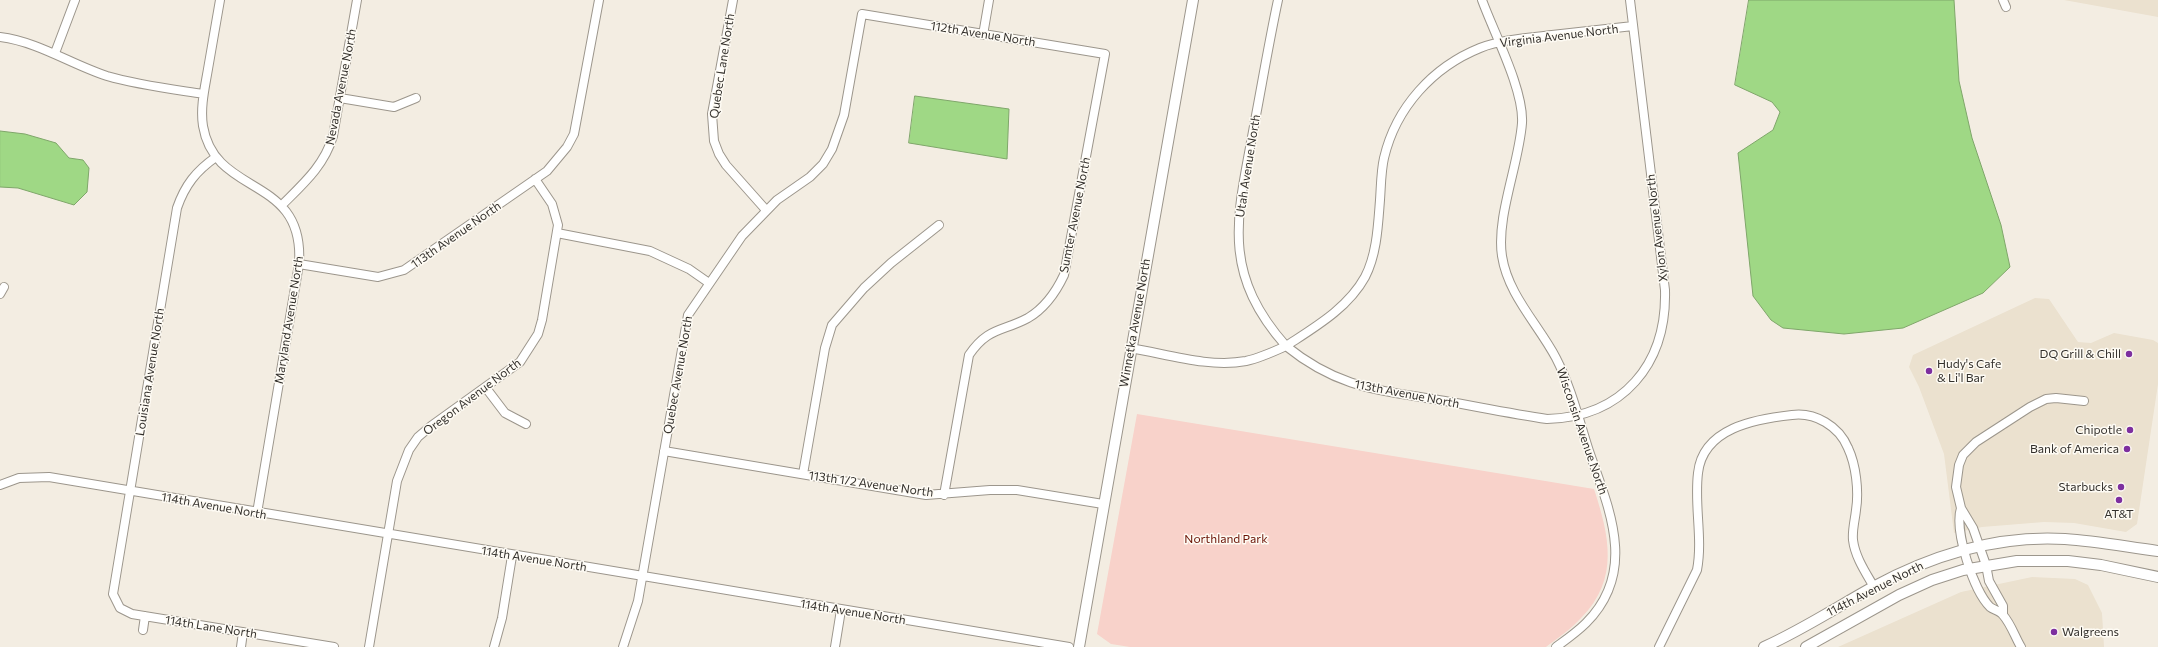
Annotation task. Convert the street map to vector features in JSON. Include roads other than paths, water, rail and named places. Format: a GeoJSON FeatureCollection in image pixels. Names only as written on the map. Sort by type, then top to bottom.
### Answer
{"type":"FeatureCollection","features":[{"type":"Feature","properties":{"kind":"street"},"geometry":{"type":"LineString","coordinates":[[55,53],[75,0]]}},
{"type":"Feature","properties":{"kind":"street","name":"Maryland Avenue North"},"geometry":{"type":"LineString","coordinates":[[220,0],[204,94],[203,126],[208,143],[216,158],[228,170],[263,190],[282,205],[296,230],[300,244],[299,264],[257,513]]}},
{"type":"Feature","properties":{"kind":"street","name":"Nevada Avenue North"},"geometry":{"type":"LineString","coordinates":[[282,205],[312,174],[329,150],[340,98],[357,0]]}},
{"type":"Feature","properties":{"kind":"street"},"geometry":{"type":"LineString","coordinates":[[536,179],[558,159],[574,134],[599,0]]}},
{"type":"Feature","properties":{"kind":"street","name":"Quebec Lane North"},"geometry":{"type":"LineString","coordinates":[[733,0],[712,114],[714,141],[719,154],[726,165],[766,210]]}},
{"type":"Feature","properties":{"kind":"street"},"geometry":{"type":"LineString","coordinates":[[983,35],[989,0]]}},
{"type":"Feature","properties":{"kind":"street","name":"Winnetka Avenue North"},"geometry":{"type":"LineString","coordinates":[[1079,647],[1130,348],[1193,0]]}},
{"type":"Feature","properties":{"kind":"street","name":"Utah Avenue North"},"geometry":{"type":"LineString","coordinates":[[1278,0],[1240,204],[1238,229],[1243,270],[1254,301],[1274,332],[1286,346]]}},
{"type":"Feature","properties":{"kind":"street","name":"Wisconsin Avenue North"},"geometry":{"type":"LineString","coordinates":[[1482,0],[1518,96],[1522,122],[1501,238],[1502,255],[1512,287],[1556,358],[1566,380],[1611,518],[1616,538],[1616,555],[1611,580],[1598,608],[1586,623],[1556,647]]}},
{"type":"Feature","properties":{"kind":"street","name":"Xylon Avenue North"},"geometry":{"type":"LineString","coordinates":[[1578,416],[1609,404],[1635,383],[1649,366],[1656,348],[1665,310],[1665,290],[1630,0]]}},
{"type":"Feature","properties":{"kind":"street","name":"Quebec Avenue North"},"geometry":{"type":"LineString","coordinates":[[623,647],[634,618],[642,577],[685,324],[692,307],[742,236],[766,210],[810,177],[823,164],[832,149],[844,115],[862,14]]}},
{"type":"Feature","properties":{"kind":"street","name":"112th Avenue North"},"geometry":{"type":"LineString","coordinates":[[862,14],[1105,54]]}},
{"type":"Feature","properties":{"kind":"street","name":"Virginia Avenue North"},"geometry":{"type":"LineString","coordinates":[[1286,346],[1335,312],[1354,293],[1365,276],[1373,257],[1384,157],[1400,116],[1413,98],[1444,68],[1469,54],[1498,43],[1524,38],[1633,26]]}},
{"type":"Feature","properties":{"kind":"street"},"geometry":{"type":"LineString","coordinates":[[0,37],[35,45],[55,53],[82,67],[107,76],[136,83],[204,94]]}},
{"type":"Feature","properties":{"kind":"street","name":"Sumter Avenue North"},"geometry":{"type":"LineString","coordinates":[[944,495],[969,355],[977,343],[987,335],[1019,322],[1037,312],[1056,290],[1064,275],[1105,54]]}},
{"type":"Feature","properties":{"kind":"street"},"geometry":{"type":"LineString","coordinates":[[340,98],[394,107],[416,98]]}},
{"type":"Feature","properties":{"kind":"street","name":"Louisiana Avenue North"},"geometry":{"type":"LineString","coordinates":[[115,601],[113,586],[177,208],[183,192],[191,178],[216,158]]}},
{"type":"Feature","properties":{"kind":"street","name":"Oregon Avenue North"},"geometry":{"type":"LineString","coordinates":[[369,647],[397,481],[409,450],[418,437],[431,426],[486,388],[520,362],[538,334],[542,320],[558,226],[552,204],[536,179]]}},
{"type":"Feature","properties":{"kind":"street","name":"113th Avenue North"},"geometry":{"type":"LineString","coordinates":[[299,264],[364,276],[391,275],[404,270],[536,179]]}},
{"type":"Feature","properties":{"kind":"street"},"geometry":{"type":"LineString","coordinates":[[803,474],[825,348],[832,325],[864,288],[891,263],[939,226]]}},
{"type":"Feature","properties":{"kind":"street"},"geometry":{"type":"LineString","coordinates":[[557,233],[650,251],[682,266],[709,283]]}},
{"type":"Feature","properties":{"kind":"street"},"geometry":{"type":"LineString","coordinates":[[1130,348],[1223,362],[1245,361],[1266,355],[1286,346]]}},
{"type":"Feature","properties":{"kind":"street","name":"113th Avenue North"},"geometry":{"type":"LineString","coordinates":[[1286,346],[1304,360],[1325,373],[1360,386],[1534,417],[1554,418],[1578,416]]}},
{"type":"Feature","properties":{"kind":"street"},"geometry":{"type":"LineString","coordinates":[[486,388],[505,413],[526,424]]}},
{"type":"Feature","properties":{"kind":"street"},"geometry":{"type":"LineString","coordinates":[[2021,647],[2003,614],[2003,606],[1989,581],[1986,566],[1973,528],[1961,508],[1956,487],[1956,477],[1963,455],[1976,442],[2030,407],[2046,399],[2068,398],[2084,401]]}},
{"type":"Feature","properties":{"kind":"street"},"geometry":{"type":"LineString","coordinates":[[1659,647],[1691,586],[1700,557],[1698,490],[1699,464],[1712,442],[1722,433],[1735,427],[1800,414],[1815,417],[1828,424],[1842,436],[1853,462],[1857,492],[1854,543],[1858,557],[1874,587]]}},
{"type":"Feature","properties":{"kind":"street","name":"113th 1/2 Avenue North"},"geometry":{"type":"LineString","coordinates":[[664,451],[906,492],[944,495],[990,490],[1017,490],[1103,504]]}},
{"type":"Feature","properties":{"kind":"street","name":"114th Avenue North"},"geometry":{"type":"LineString","coordinates":[[0,485],[19,478],[33,476],[49,477],[512,556],[1069,647]]}},
{"type":"Feature","properties":{"kind":"street"},"geometry":{"type":"LineString","coordinates":[[1961,508],[1959,516],[1964,550],[1975,581],[1990,607],[2003,614]]}},
{"type":"Feature","properties":{"kind":"street","name":"114th Avenue North"},"geometry":{"type":"LineString","coordinates":[[1767,647],[1874,587],[1929,562],[1979,546],[2016,540],[2065,539],[2158,551]]}},
{"type":"Feature","properties":{"kind":"street"},"geometry":{"type":"LineString","coordinates":[[494,647],[502,618],[512,556]]}},
{"type":"Feature","properties":{"kind":"street","name":"114th Avenue North"},"geometry":{"type":"LineString","coordinates":[[1806,647],[1914,587],[1945,575],[1970,568],[2023,561],[2068,561],[2101,565],[2158,576]]}},
{"type":"Feature","properties":{"kind":"street","name":"114th Lane North"},"geometry":{"type":"LineString","coordinates":[[115,601],[125,611],[145,616],[334,647]]}},
{"type":"Feature","properties":{"kind":"street"},"geometry":{"type":"LineString","coordinates":[[835,647],[841,610]]}},
{"type":"Feature","properties":{"kind":"street"},"geometry":{"type":"LineString","coordinates":[[143,630],[145,616]]}},
{"type":"Feature","properties":{"kind":"street"},"geometry":{"type":"LineString","coordinates":[[241,647],[244,632]]}},
{"type":"Feature","properties":{"kind":"place","name":"DQ Grill & Chill"},"geometry":{"type":"Point","coordinates":[2129,354]}},
{"type":"Feature","properties":{"kind":"place","name":"Hudy's Cafe & Li'l Bar"},"geometry":{"type":"Point","coordinates":[1929,371]}},
{"type":"Feature","properties":{"kind":"place","name":"Chipotle"},"geometry":{"type":"Point","coordinates":[2130,430]}},
{"type":"Feature","properties":{"kind":"place","name":"Bank of America"},"geometry":{"type":"Point","coordinates":[2127,449]}},
{"type":"Feature","properties":{"kind":"place","name":"Starbucks"},"geometry":{"type":"Point","coordinates":[2121,487]}},
{"type":"Feature","properties":{"kind":"place","name":"AT&T"},"geometry":{"type":"Point","coordinates":[2119,500]}},
{"type":"Feature","properties":{"kind":"place","name":"Walgreens"},"geometry":{"type":"Point","coordinates":[2054,632]}},
{"type":"Feature","properties":{"kind":"park label","name":"Northland Park"},"geometry":{"type":"Point","coordinates":[1226,539]}}]}
